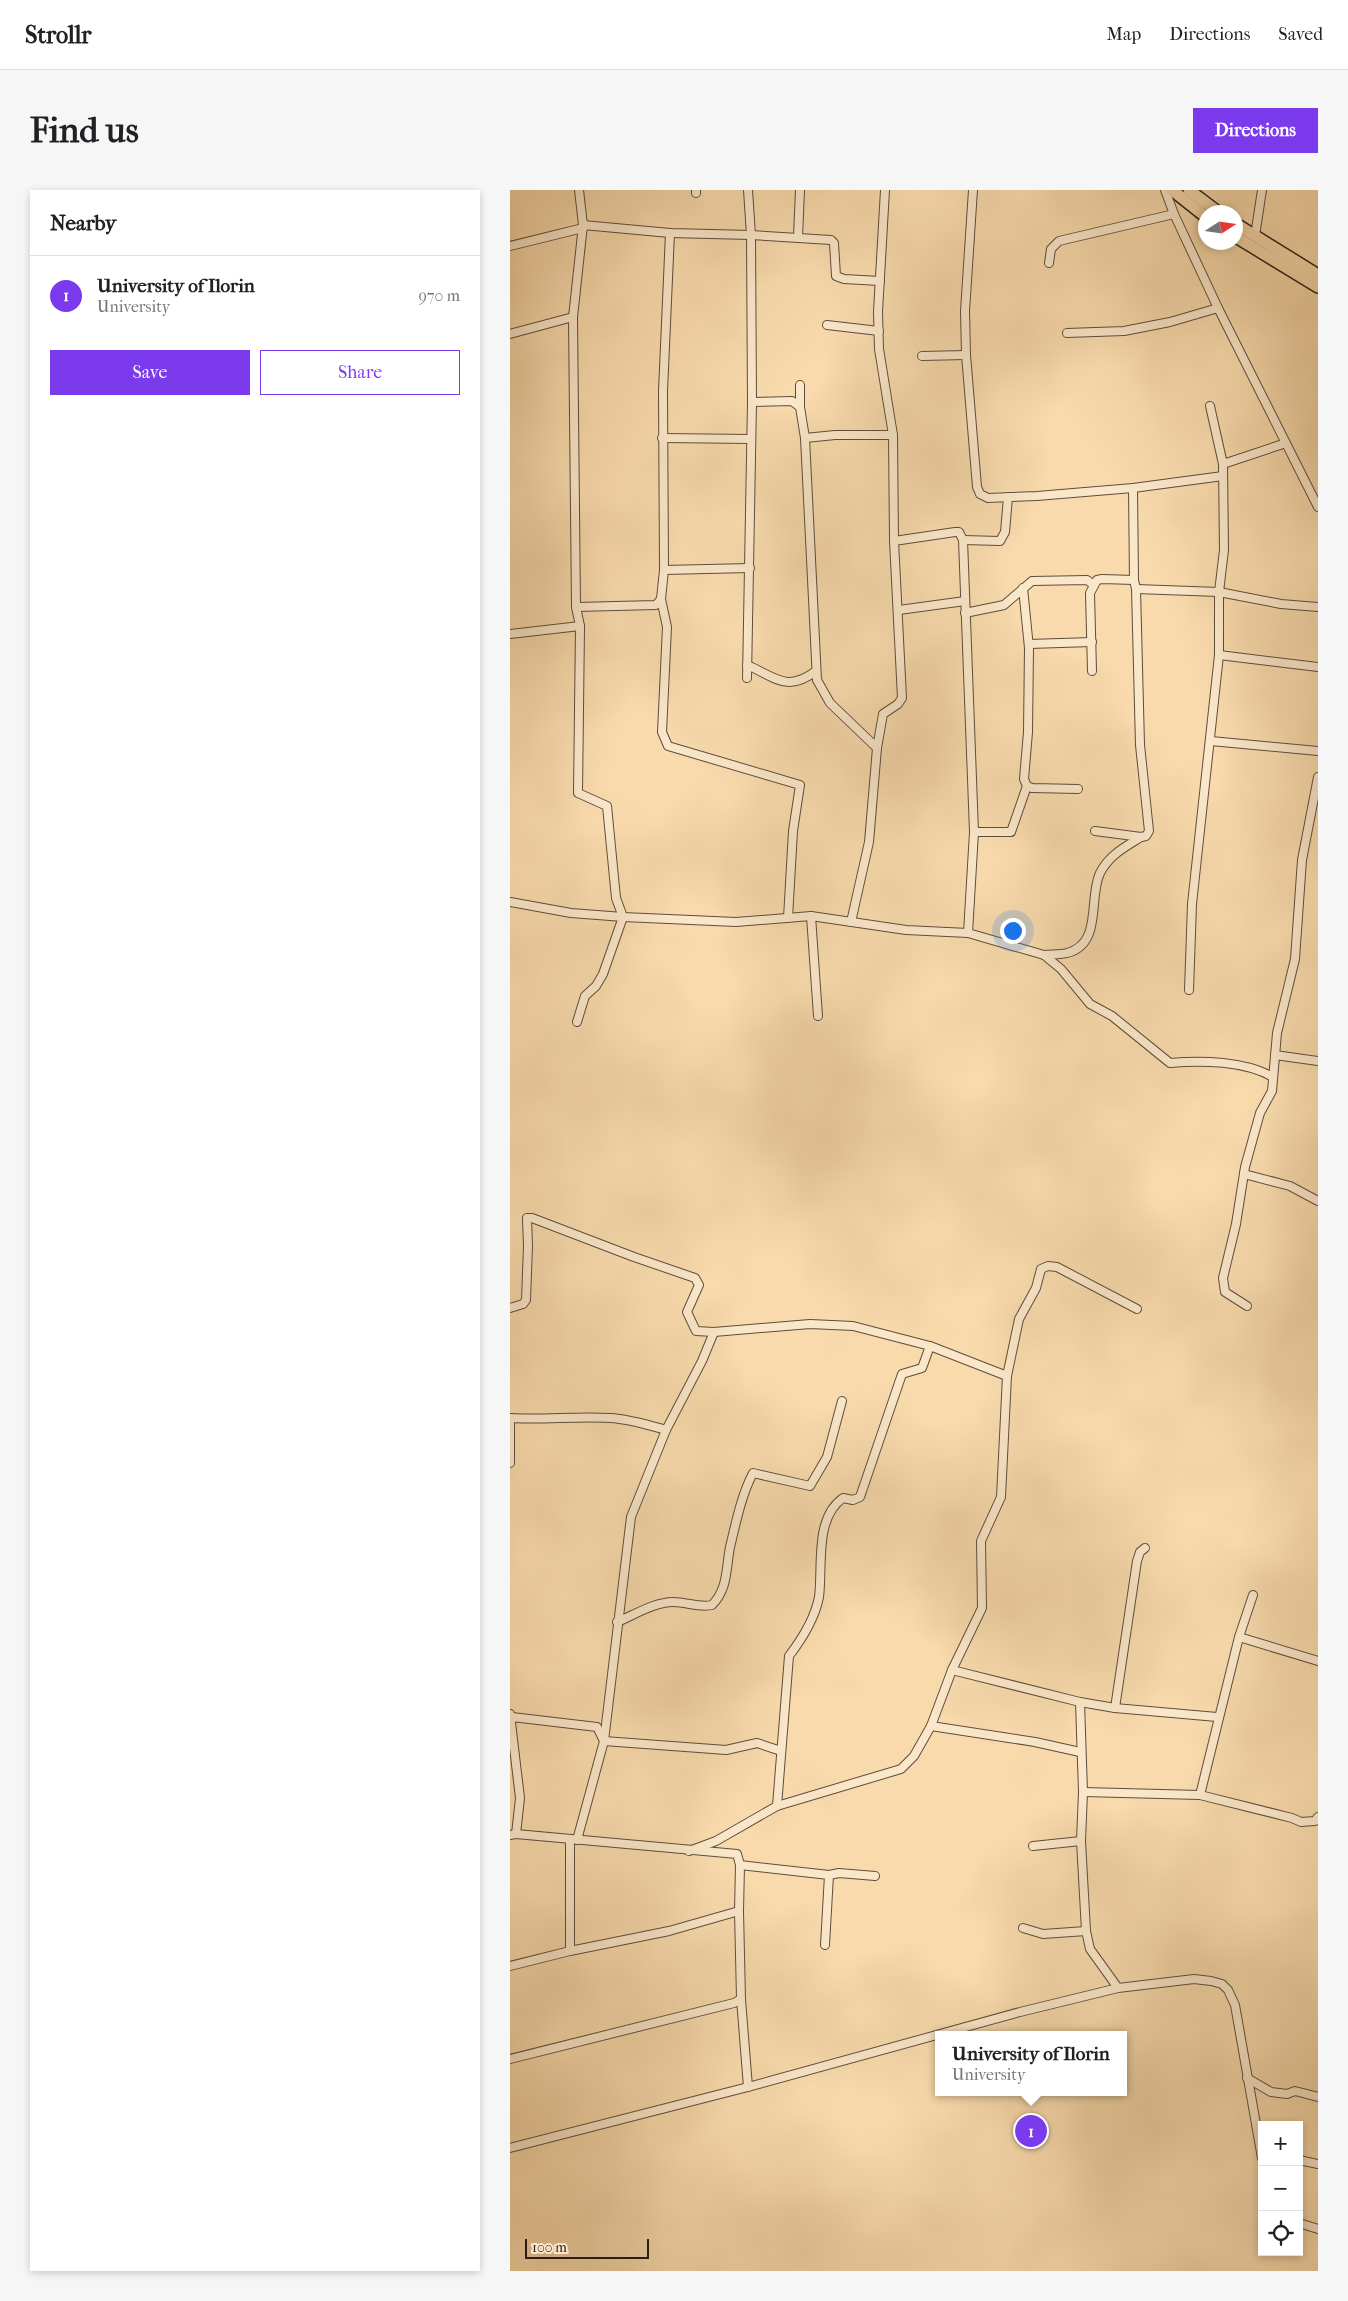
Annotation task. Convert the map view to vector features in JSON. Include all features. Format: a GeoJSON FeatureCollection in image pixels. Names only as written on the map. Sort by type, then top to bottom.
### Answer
{"type":"FeatureCollection","features":[{"type":"Feature","properties":{"kind":"main road"},"geometry":{"type":"LineString","coordinates":[[1172,190],[1198,211]]}},
{"type":"Feature","properties":{"kind":"main road"},"geometry":{"type":"LineString","coordinates":[[1189,190],[1209,205]]}},
{"type":"Feature","properties":{"kind":"main road"},"geometry":{"type":"LineString","coordinates":[[1243,229],[1318,275]]}},
{"type":"Feature","properties":{"kind":"main road"},"geometry":{"type":"LineString","coordinates":[[1243,241],[1318,287]]}},
{"type":"Feature","properties":{"kind":"street"},"geometry":{"type":"LineString","coordinates":[[577,1022],[585,996],[596,986],[603,974],[623,917],[616,898],[608,806],[578,793],[580,626],[576,607],[573,317],[583,227],[580,190]]}},
{"type":"Feature","properties":{"kind":"street"},"geometry":{"type":"LineString","coordinates":[[747,678],[752,402],[751,235],[748,190]]}},
{"type":"Feature","properties":{"kind":"street"},"geometry":{"type":"LineString","coordinates":[[798,237],[800,190]]}},
{"type":"Feature","properties":{"kind":"street"},"geometry":{"type":"LineString","coordinates":[[852,922],[870,842],[876,748],[883,714],[898,704],[902,698],[894,541],[893,435],[880,358],[879,331],[885,190]]}},
{"type":"Feature","properties":{"kind":"street"},"geometry":{"type":"LineString","coordinates":[[973,190],[965,311],[966,354],[977,487],[980,494],[988,498],[1133,488],[1223,476]]}},
{"type":"Feature","properties":{"kind":"street"},"geometry":{"type":"LineString","coordinates":[[1165,190],[1174,214],[1218,308],[1318,507]]}},
{"type":"Feature","properties":{"kind":"street"},"geometry":{"type":"LineString","coordinates":[[1254,236],[1262,190]]}},
{"type":"Feature","properties":{"kind":"street"},"geometry":{"type":"LineString","coordinates":[[1049,263],[1051,249],[1059,241],[1174,214]]}},
{"type":"Feature","properties":{"kind":"street"},"geometry":{"type":"LineString","coordinates":[[510,246],[583,227],[831,240],[834,243],[835,272],[840,279],[880,281]]}},
{"type":"Feature","properties":{"kind":"street"},"geometry":{"type":"LineString","coordinates":[[670,232],[662,438],[664,570],[661,600],[667,627],[662,732],[668,746],[800,786],[793,831],[788,918]]}},
{"type":"Feature","properties":{"kind":"street"},"geometry":{"type":"LineString","coordinates":[[1067,334],[1124,331],[1170,322],[1218,308]]}},
{"type":"Feature","properties":{"kind":"street"},"geometry":{"type":"LineString","coordinates":[[510,334],[573,317]]}},
{"type":"Feature","properties":{"kind":"street"},"geometry":{"type":"LineString","coordinates":[[827,325],[879,331]]}},
{"type":"Feature","properties":{"kind":"street"},"geometry":{"type":"LineString","coordinates":[[922,356],[966,354]]}},
{"type":"Feature","properties":{"kind":"street"},"geometry":{"type":"LineString","coordinates":[[800,385],[800,407],[805,438],[817,680],[830,704],[876,748]]}},
{"type":"Feature","properties":{"kind":"street"},"geometry":{"type":"LineString","coordinates":[[752,402],[792,401],[800,407]]}},
{"type":"Feature","properties":{"kind":"street"},"geometry":{"type":"LineString","coordinates":[[1189,990],[1192,904],[1219,655],[1218,592],[1224,550],[1223,464],[1210,406]]}},
{"type":"Feature","properties":{"kind":"street"},"geometry":{"type":"LineString","coordinates":[[805,438],[836,435],[893,435]]}},
{"type":"Feature","properties":{"kind":"street"},"geometry":{"type":"LineString","coordinates":[[662,438],[751,439]]}},
{"type":"Feature","properties":{"kind":"street"},"geometry":{"type":"LineString","coordinates":[[1223,464],[1286,443]]}},
{"type":"Feature","properties":{"kind":"street"},"geometry":{"type":"LineString","coordinates":[[510,902],[570,913],[623,917],[736,922],[811,916],[906,930],[968,933],[1044,955],[1068,953],[1081,946],[1089,937],[1095,890],[1100,873],[1116,853],[1146,836],[1149,831],[1140,746],[1133,488]]}},
{"type":"Feature","properties":{"kind":"street"},"geometry":{"type":"LineString","coordinates":[[964,540],[1000,541],[1005,532],[1008,497]]}},
{"type":"Feature","properties":{"kind":"street"},"geometry":{"type":"LineString","coordinates":[[894,541],[955,532],[959,532],[964,540],[974,832],[968,933]]}},
{"type":"Feature","properties":{"kind":"street"},"geometry":{"type":"LineString","coordinates":[[664,570],[750,568]]}},
{"type":"Feature","properties":{"kind":"street"},"geometry":{"type":"LineString","coordinates":[[965,613],[1004,605],[1032,581],[1087,580],[1094,585]]}},
{"type":"Feature","properties":{"kind":"street"},"geometry":{"type":"LineString","coordinates":[[1092,671],[1090,593],[1097,580],[1134,580]]}},
{"type":"Feature","properties":{"kind":"street"},"geometry":{"type":"LineString","coordinates":[[1023,588],[1029,644],[1028,732],[1024,780],[1027,786],[1032,788],[1078,789]]}},
{"type":"Feature","properties":{"kind":"street"},"geometry":{"type":"LineString","coordinates":[[1136,589],[1218,592],[1281,604],[1318,607]]}},
{"type":"Feature","properties":{"kind":"street"},"geometry":{"type":"LineString","coordinates":[[576,607],[656,605],[661,600]]}},
{"type":"Feature","properties":{"kind":"street"},"geometry":{"type":"LineString","coordinates":[[899,610],[965,601]]}},
{"type":"Feature","properties":{"kind":"street"},"geometry":{"type":"LineString","coordinates":[[510,634],[580,626]]}},
{"type":"Feature","properties":{"kind":"street"},"geometry":{"type":"LineString","coordinates":[[1029,644],[1092,642]]}},
{"type":"Feature","properties":{"kind":"street"},"geometry":{"type":"LineString","coordinates":[[1219,655],[1318,667]]}},
{"type":"Feature","properties":{"kind":"street"},"geometry":{"type":"LineString","coordinates":[[747,665],[780,682],[799,681],[816,671]]}},
{"type":"Feature","properties":{"kind":"street"},"geometry":{"type":"LineString","coordinates":[[1211,741],[1318,751]]}},
{"type":"Feature","properties":{"kind":"street"},"geometry":{"type":"LineString","coordinates":[[1247,1306],[1225,1292],[1224,1278],[1236,1224],[1244,1174],[1260,1113],[1272,1091],[1277,1033],[1294,958],[1302,860],[1318,777]]}},
{"type":"Feature","properties":{"kind":"street"},"geometry":{"type":"LineString","coordinates":[[974,832],[1011,832],[1027,786]]}},
{"type":"Feature","properties":{"kind":"street"},"geometry":{"type":"LineString","coordinates":[[1095,830],[1141,838]]}},
{"type":"Feature","properties":{"kind":"street"},"geometry":{"type":"LineString","coordinates":[[811,916],[818,1016]]}},
{"type":"Feature","properties":{"kind":"street"},"geometry":{"type":"LineString","coordinates":[[1044,955],[1061,969],[1090,1004],[1112,1016],[1170,1063],[1200,1060],[1261,1070],[1273,1076]]}},
{"type":"Feature","properties":{"kind":"street"},"geometry":{"type":"LineString","coordinates":[[1275,1055],[1318,1061]]}},
{"type":"Feature","properties":{"kind":"street"},"geometry":{"type":"LineString","coordinates":[[1244,1174],[1290,1186],[1318,1201]]}},
{"type":"Feature","properties":{"kind":"street"},"geometry":{"type":"LineString","coordinates":[[510,1308],[523,1304],[526,1300],[528,1246],[526,1223],[529,1217],[695,1278],[699,1285],[687,1312],[696,1330],[714,1332],[810,1324],[853,1326],[930,1346],[1007,1376]]}},
{"type":"Feature","properties":{"kind":"street"},"geometry":{"type":"LineString","coordinates":[[689,1851],[725,1837],[777,1806],[901,1769],[914,1756],[931,1726],[952,1670],[982,1608],[982,1541],[1001,1497],[1007,1376],[1019,1319],[1036,1288],[1041,1269],[1048,1266],[1057,1267],[1137,1309]]}},
{"type":"Feature","properties":{"kind":"street"},"geometry":{"type":"LineString","coordinates":[[570,1951],[574,1840],[604,1741],[631,1517],[666,1430],[702,1361],[714,1332]]}},
{"type":"Feature","properties":{"kind":"street"},"geometry":{"type":"LineString","coordinates":[[777,1806],[790,1656],[804,1636],[819,1598],[821,1536],[836,1503],[843,1498],[853,1500],[860,1498],[902,1374],[922,1368],[930,1346]]}},
{"type":"Feature","properties":{"kind":"street"},"geometry":{"type":"LineString","coordinates":[[618,1622],[661,1604],[673,1602],[703,1607],[712,1605],[723,1592],[730,1548],[746,1487],[753,1473],[810,1486],[827,1457],[842,1401]]}},
{"type":"Feature","properties":{"kind":"street"},"geometry":{"type":"LineString","coordinates":[[510,1463],[510,1418],[542,1420],[611,1418],[637,1421],[666,1430]]}},
{"type":"Feature","properties":{"kind":"street"},"geometry":{"type":"LineString","coordinates":[[1114,1708],[1137,1561],[1140,1552],[1145,1548]]}},
{"type":"Feature","properties":{"kind":"street"},"geometry":{"type":"LineString","coordinates":[[1200,1795],[1217,1717],[1239,1637],[1253,1595]]}},
{"type":"Feature","properties":{"kind":"street"},"geometry":{"type":"LineString","coordinates":[[1239,1637],[1318,1661]]}},
{"type":"Feature","properties":{"kind":"street"},"geometry":{"type":"LineString","coordinates":[[952,1670],[1080,1702],[1114,1708],[1217,1717]]}},
{"type":"Feature","properties":{"kind":"street"},"geometry":{"type":"LineString","coordinates":[[1080,1702],[1080,1752],[1083,1792],[1081,1841],[1086,1931],[1090,1949],[1118,1988]]}},
{"type":"Feature","properties":{"kind":"street"},"geometry":{"type":"LineString","coordinates":[[604,1741],[597,1727],[511,1716],[520,1798],[513,1834],[737,1854],[740,1865],[741,1999],[748,2087]]}},
{"type":"Feature","properties":{"kind":"street"},"geometry":{"type":"LineString","coordinates":[[931,1726],[1035,1742],[1080,1752]]}},
{"type":"Feature","properties":{"kind":"street"},"geometry":{"type":"LineString","coordinates":[[604,1741],[726,1750],[757,1743],[781,1751]]}},
{"type":"Feature","properties":{"kind":"street"},"geometry":{"type":"LineString","coordinates":[[1083,1792],[1200,1795],[1292,1818],[1300,1822],[1314,1821],[1318,1817]]}},
{"type":"Feature","properties":{"kind":"street"},"geometry":{"type":"LineString","coordinates":[[1033,1846],[1081,1841]]}},
{"type":"Feature","properties":{"kind":"street"},"geometry":{"type":"LineString","coordinates":[[740,1865],[829,1875],[839,1873],[875,1876]]}},
{"type":"Feature","properties":{"kind":"street"},"geometry":{"type":"LineString","coordinates":[[825,1945],[829,1875]]}},
{"type":"Feature","properties":{"kind":"street"},"geometry":{"type":"LineString","coordinates":[[510,1966],[570,1951],[669,1932],[739,1911]]}},
{"type":"Feature","properties":{"kind":"street"},"geometry":{"type":"LineString","coordinates":[[1023,1928],[1043,1934],[1086,1931]]}},
{"type":"Feature","properties":{"kind":"street"},"geometry":{"type":"LineString","coordinates":[[951,2031],[1118,1988],[1194,1979],[1222,1984],[1228,1990],[1235,2005],[1258,2137]]}},
{"type":"Feature","properties":{"kind":"street"},"geometry":{"type":"LineString","coordinates":[[510,2059],[734,2004],[741,1999]]}},
{"type":"Feature","properties":{"kind":"street"},"geometry":{"type":"LineString","coordinates":[[510,2148],[748,2087],[935,2035]]}},
{"type":"Feature","properties":{"kind":"street"},"geometry":{"type":"LineString","coordinates":[[1247,2078],[1271,2092],[1286,2094],[1295,2091],[1318,2097]]}},
{"type":"Feature","properties":{"kind":"street"},"geometry":{"type":"LineString","coordinates":[[1303,2161],[1318,2164]]}},
{"type":"Feature","properties":{"kind":"street"},"geometry":{"type":"LineString","coordinates":[[1303,2224],[1318,2230]]}},
{"type":"Feature","properties":{"kind":"place","name":"University of Ilorin"},"geometry":{"type":"Point","coordinates":[1031,2131]}}]}
